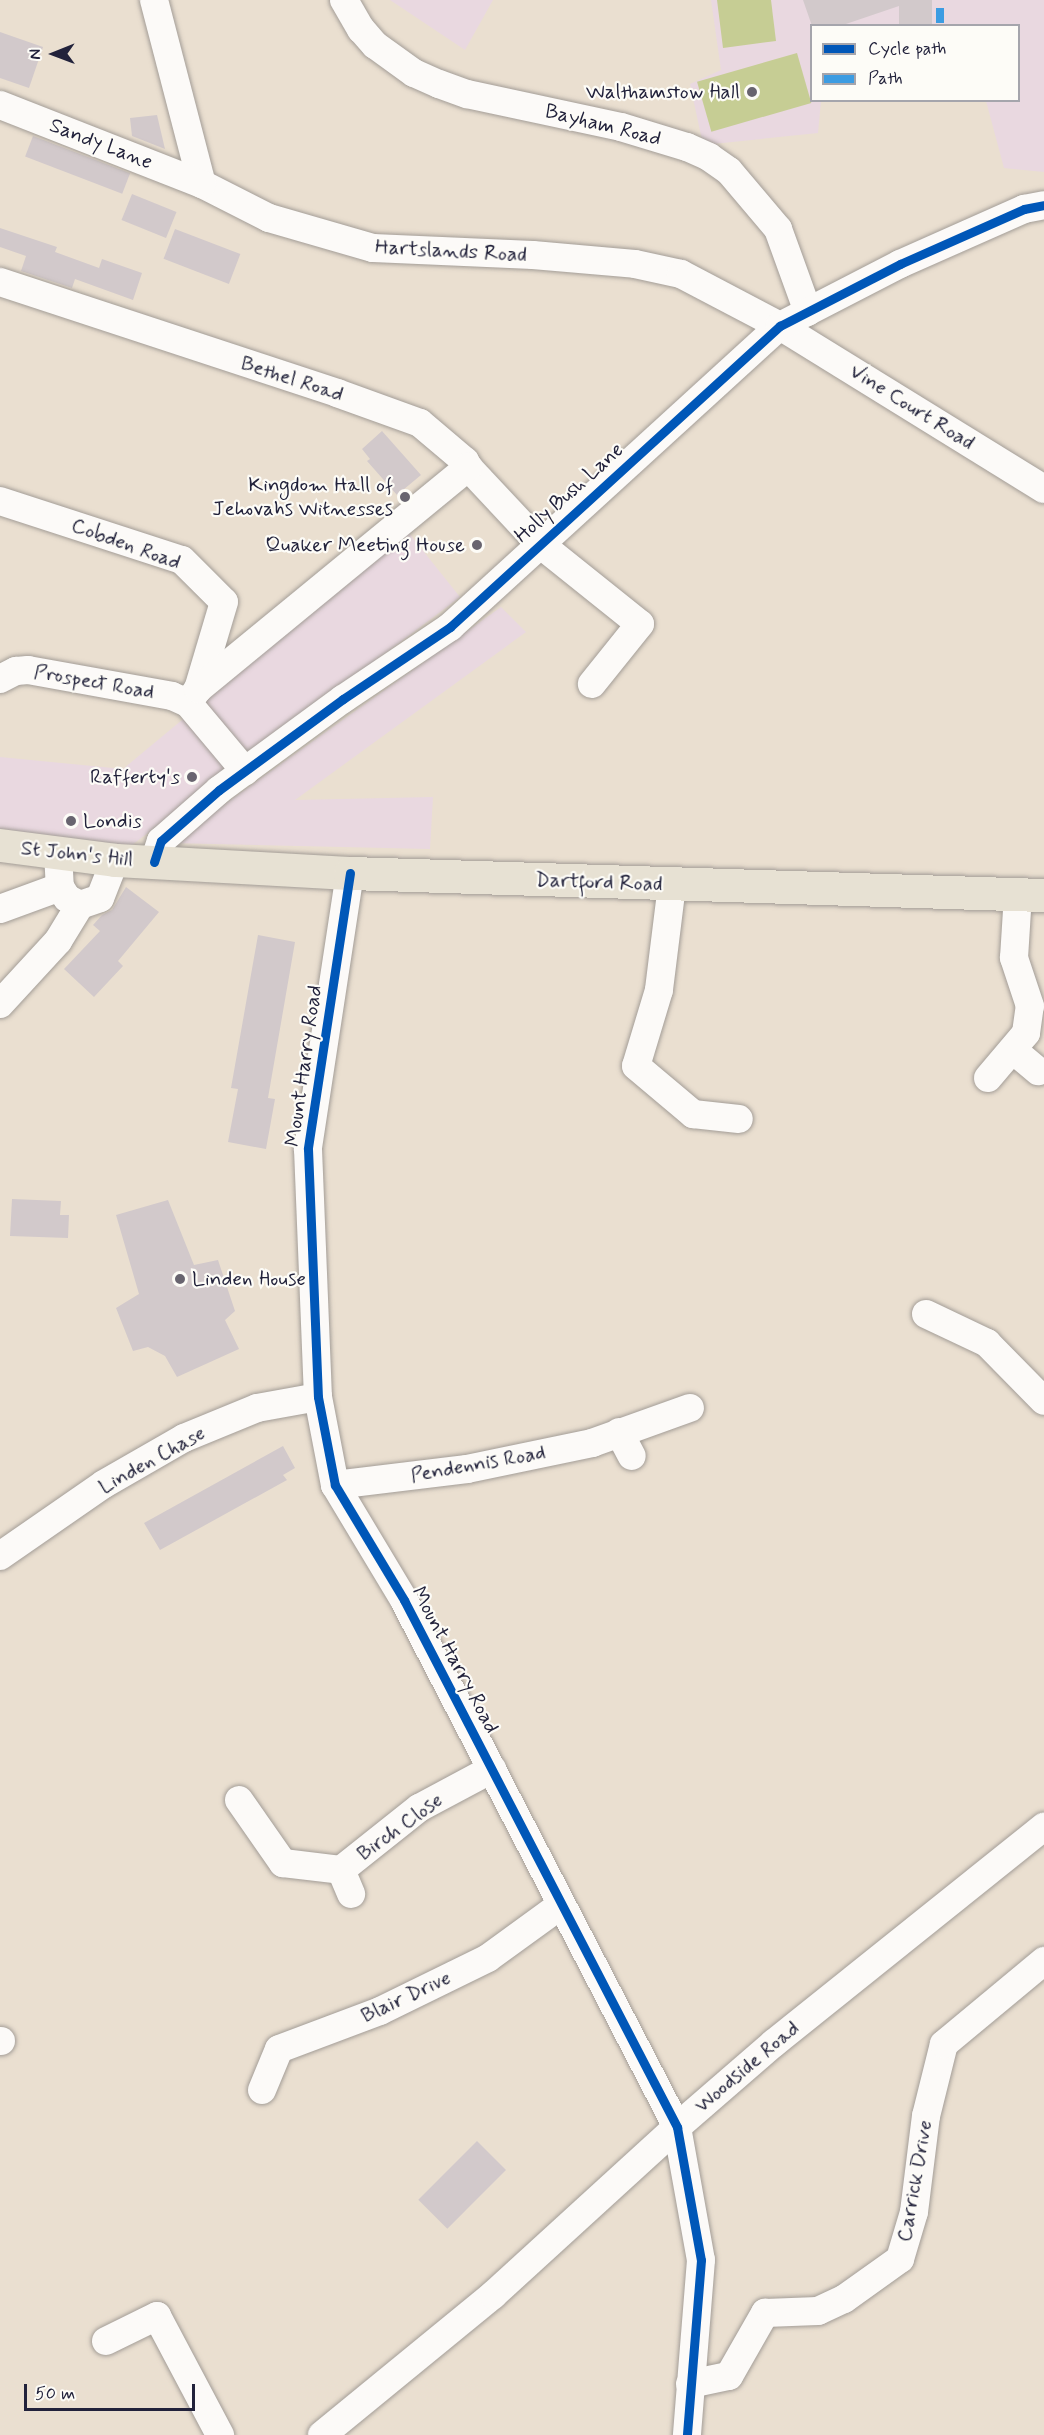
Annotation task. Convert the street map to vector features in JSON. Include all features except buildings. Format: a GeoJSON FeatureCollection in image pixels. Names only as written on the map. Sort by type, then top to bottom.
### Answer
{"type":"FeatureCollection","features":[{"type":"Feature","properties":{"kind":"main road","name":"St John's Hill"},"geometry":{"type":"LineString","coordinates":[[0,845],[115,860],[154,862]]}},
{"type":"Feature","properties":{"kind":"main road","name":"Dartford Road"},"geometry":{"type":"LineString","coordinates":[[154,862],[350,873],[1031,895]]}},
{"type":"Feature","properties":{"kind":"street"},"geometry":{"type":"LineString","coordinates":[[154,0],[202,184]]}},
{"type":"Feature","properties":{"kind":"street","name":"Bayham Road"},"geometry":{"type":"LineString","coordinates":[[344,0],[361,29],[375,45],[414,73],[439,84],[467,94],[631,129],[687,147],[722,166],[752,196],[778,229],[808,312]]}},
{"type":"Feature","properties":{"kind":"street","name":"Sandy Lane"},"geometry":{"type":"LineString","coordinates":[[0,105],[202,184]]}},
{"type":"Feature","properties":{"kind":"street","name":"Hartslands Road"},"geometry":{"type":"LineString","coordinates":[[202,184],[269,218],[373,248],[533,255],[635,264],[681,274],[780,326]]}},
{"type":"Feature","properties":{"kind":"street","name":"Holly Bush Lane"},"geometry":{"type":"LineString","coordinates":[[154,862],[161,841],[245,771],[343,699],[450,627],[780,326],[900,264],[1024,209],[1044,205]]}},
{"type":"Feature","properties":{"kind":"street","name":"Bethel Road"},"geometry":{"type":"LineString","coordinates":[[0,282],[337,393],[420,423],[465,461],[540,544],[640,624],[592,684]]}},
{"type":"Feature","properties":{"kind":"street","name":"Vine Court Road"},"geometry":{"type":"LineString","coordinates":[[780,326],[1044,489]]}},
{"type":"Feature","properties":{"kind":"street"},"geometry":{"type":"LineString","coordinates":[[245,771],[193,696],[468,467]]}},
{"type":"Feature","properties":{"kind":"street","name":"Cobden Road"},"geometry":{"type":"LineString","coordinates":[[0,501],[182,560],[224,602],[193,696]]}},
{"type":"Feature","properties":{"kind":"street","name":"Prospect Road"},"geometry":{"type":"LineString","coordinates":[[0,679],[16,671],[28,670],[172,696],[193,696]]}},
{"type":"Feature","properties":{"kind":"street"},"geometry":{"type":"LineString","coordinates":[[0,1004],[58,941],[70,896],[58,852]]}},
{"type":"Feature","properties":{"kind":"street"},"geometry":{"type":"LineString","coordinates":[[0,909],[70,896],[100,898],[115,860]]}},
{"type":"Feature","properties":{"kind":"street","name":"Mount Harry Road"},"geometry":{"type":"LineString","coordinates":[[350,873],[308,1149],[318,1397],[335,1485],[404,1600],[677,2127],[701,2260],[687,2435]]}},
{"type":"Feature","properties":{"kind":"street"},"geometry":{"type":"LineString","coordinates":[[672,885],[659,990],[636,1066],[693,1114],[739,1119]]}},
{"type":"Feature","properties":{"kind":"street"},"geometry":{"type":"LineString","coordinates":[[988,1078],[1026,1033],[1030,1006],[1014,958],[1031,895]]}},
{"type":"Feature","properties":{"kind":"street"},"geometry":{"type":"LineString","coordinates":[[1013,1050],[1038,1071]]}},
{"type":"Feature","properties":{"kind":"street"},"geometry":{"type":"LineString","coordinates":[[926,1314],[987,1343],[1044,1401]]}},
{"type":"Feature","properties":{"kind":"street","name":"Linden Chase"},"geometry":{"type":"LineString","coordinates":[[0,1556],[104,1484],[184,1438],[257,1408],[318,1397]]}},
{"type":"Feature","properties":{"kind":"street","name":"Pendennis Road"},"geometry":{"type":"LineString","coordinates":[[335,1485],[467,1469],[592,1443],[626,1444],[690,1408]]}},
{"type":"Feature","properties":{"kind":"street","name":"Birch Close"},"geometry":{"type":"LineString","coordinates":[[239,1800],[284,1863],[346,1882],[419,1808],[492,1769]]}},
{"type":"Feature","properties":{"kind":"street","name":"Woodside Road"},"geometry":{"type":"LineString","coordinates":[[321,2435],[493,2295],[677,2127],[887,1951],[1044,1827]]}},
{"type":"Feature","properties":{"kind":"street","name":"Blair Drive"},"geometry":{"type":"LineString","coordinates":[[262,2090],[279,2049],[380,2011],[488,1958],[561,1905]]}},
{"type":"Feature","properties":{"kind":"street","name":"Carrick Drive"},"geometry":{"type":"LineString","coordinates":[[690,2384],[729,2376],[765,2313],[818,2311],[844,2299],[900,2259],[914,2212],[926,2116],[944,2044],[1044,1961]]}},
{"type":"Feature","properties":{"kind":"street"},"geometry":{"type":"LineString","coordinates":[[106,2341],[157,2316],[220,2435]]}},
{"type":"Feature","properties":{"kind":"shaded area"},"geometry":{"type":"Polygon","coordinates":[[[390,0],[493,0],[465,50],[390,0]]]}},
{"type":"Feature","properties":{"kind":"shaded area","name":"Walthamstow Hall"},"geometry":{"type":"Polygon","coordinates":[[[711,0],[1044,0],[1044,172],[1004,168],[986,102],[1020,102],[1020,24],[810,24],[810,102],[821,102],[818,133],[703,145],[690,84],[721,70],[711,0]]]}},
{"type":"Feature","properties":{"kind":"shaded area"},"geometry":{"type":"Polygon","coordinates":[[[408,532],[460,597],[124,851],[0,830],[0,757],[123,769],[408,532]]]}},
{"type":"Feature","properties":{"kind":"shaded area"},"geometry":{"type":"Polygon","coordinates":[[[501,607],[526,632],[295,800],[433,797],[430,849],[170,843],[501,607]]]}},
{"type":"Feature","properties":{"kind":"green space"},"geometry":{"type":"Polygon","coordinates":[[[717,0],[771,0],[776,41],[723,48],[717,0]]]}},
{"type":"Feature","properties":{"kind":"green space"},"geometry":{"type":"Polygon","coordinates":[[[797,53],[811,103],[711,132],[697,82],[797,53]]]}},
{"type":"Feature","properties":{"kind":"marked path"},"geometry":{"type":"LineString","coordinates":[[940,8],[940,24]]}},
{"type":"Feature","properties":{"kind":"cycle path"},"geometry":{"type":"LineString","coordinates":[[154,862],[161,841],[219,790],[343,699],[450,627],[780,326],[900,264],[1024,209],[1044,205]]}},
{"type":"Feature","properties":{"kind":"cycle path"},"geometry":{"type":"LineString","coordinates":[[350,873],[308,1149],[318,1397],[335,1485],[404,1600],[677,2127],[701,2260],[687,2435]]}},
{"type":"Feature","properties":{"kind":"place","name":"Walthamstow Hall"},"geometry":{"type":"Point","coordinates":[752,92]}},
{"type":"Feature","properties":{"kind":"place","name":"Kingdom Hall of Jehovahs Witnesses"},"geometry":{"type":"Point","coordinates":[405,497]}},
{"type":"Feature","properties":{"kind":"place","name":"Quaker Meeting House"},"geometry":{"type":"Point","coordinates":[477,545]}},
{"type":"Feature","properties":{"kind":"place","name":"Rafferty's"},"geometry":{"type":"Point","coordinates":[192,777]}},
{"type":"Feature","properties":{"kind":"place","name":"Londis"},"geometry":{"type":"Point","coordinates":[71,821]}},
{"type":"Feature","properties":{"kind":"place","name":"Linden House"},"geometry":{"type":"Point","coordinates":[180,1279]}}]}
